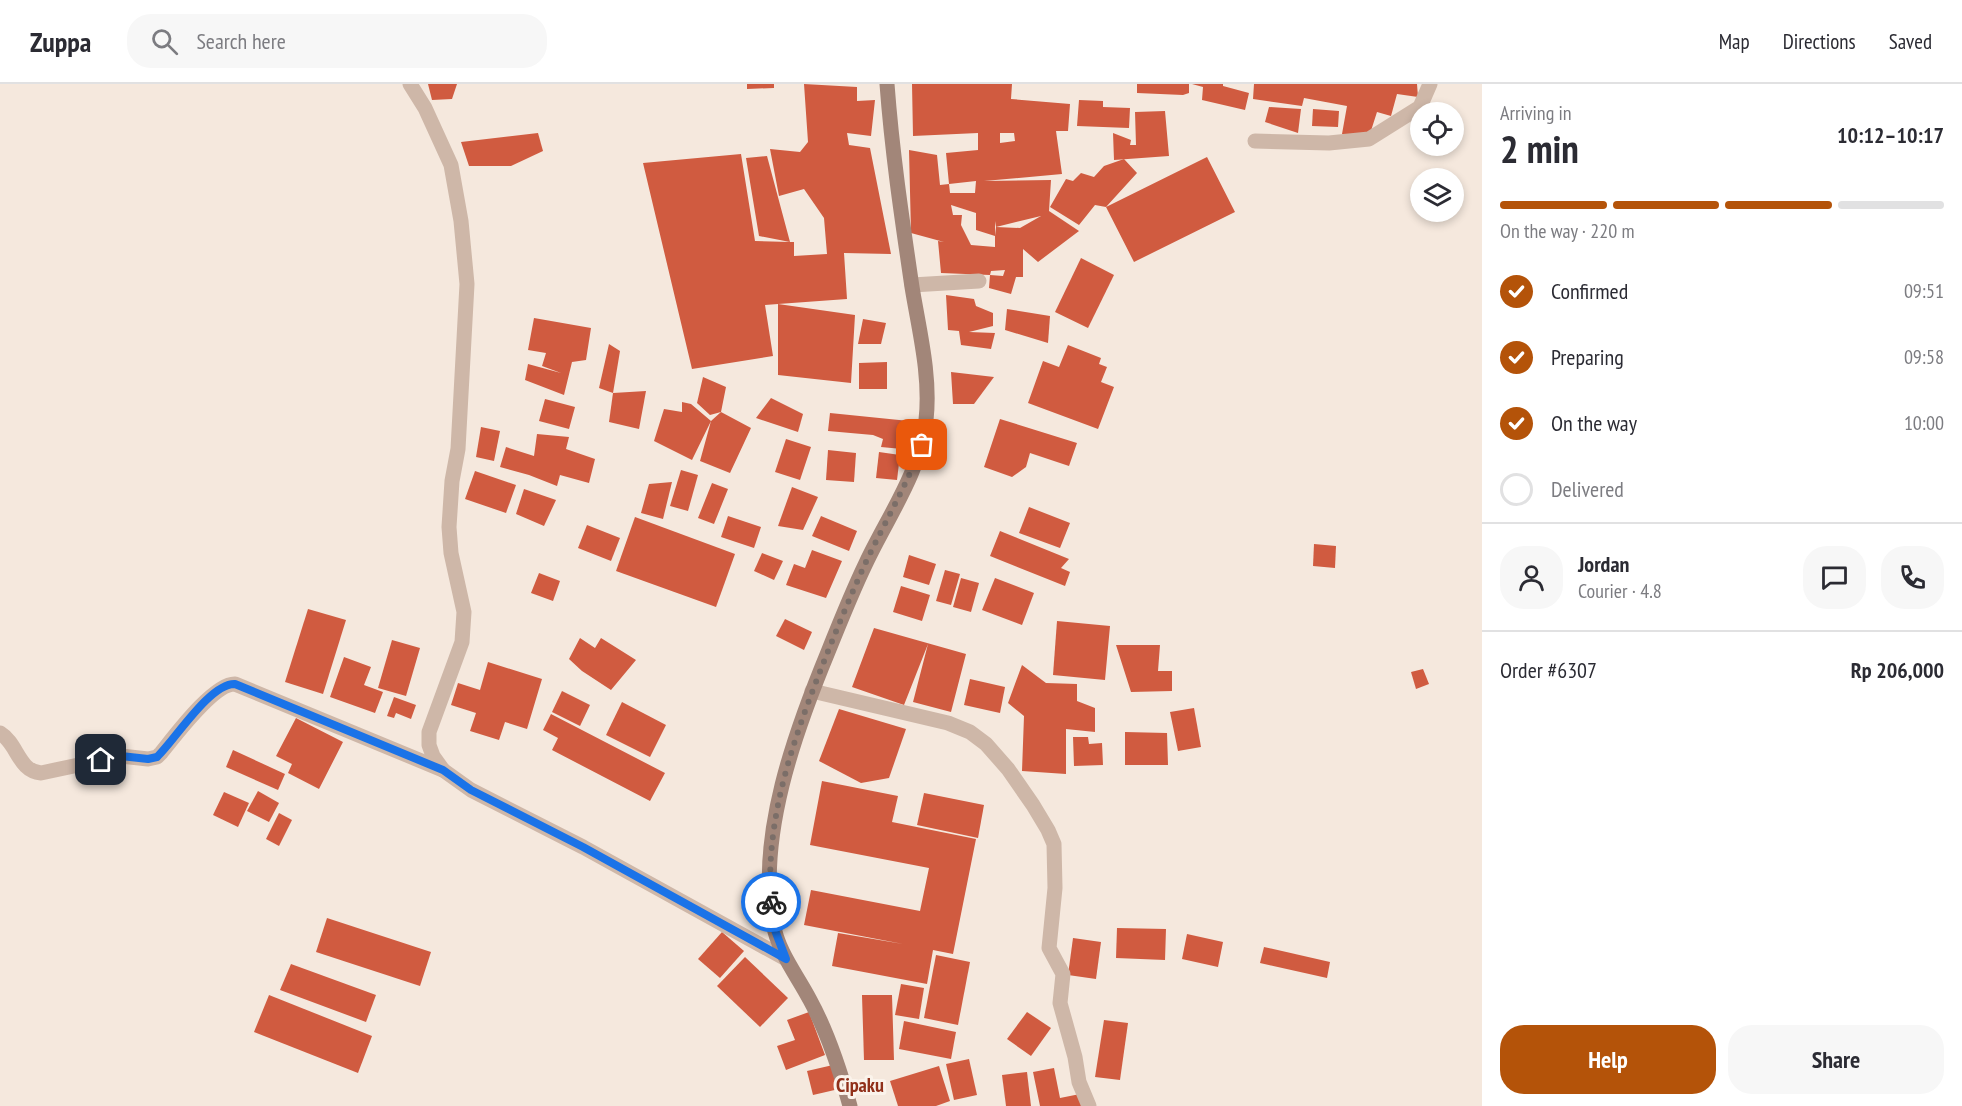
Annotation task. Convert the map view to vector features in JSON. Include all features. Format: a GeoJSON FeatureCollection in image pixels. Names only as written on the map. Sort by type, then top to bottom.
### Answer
{"type":"FeatureCollection","features":[{"type":"Feature","properties":{"kind":"street"},"geometry":{"type":"LineString","coordinates":[[410,84],[425,108],[451,165],[461,221],[468,293],[458,449],[452,481],[449,527],[451,553],[464,612],[464,629],[462,642],[429,732],[429,745],[433,756],[443,770]]}},
{"type":"Feature","properties":{"kind":"street"},"geometry":{"type":"LineString","coordinates":[[850,1106],[824,1030],[810,1000],[786,959],[773,925],[770,882],[773,840],[786,767],[795,735],[865,563],[914,466],[922,445],[927,419],[926,372],[898,196],[887,84]]}},
{"type":"Feature","properties":{"kind":"street"},"geometry":{"type":"LineString","coordinates":[[1255,141],[1329,143],[1369,139],[1420,107],[1430,84]]}},
{"type":"Feature","properties":{"kind":"street"},"geometry":{"type":"LineString","coordinates":[[912,285],[979,281]]}},
{"type":"Feature","properties":{"kind":"street"},"geometry":{"type":"LineString","coordinates":[[0,733],[10,741],[25,767],[35,772],[41,773],[121,756],[153,759],[161,753],[198,708],[225,686],[235,684],[443,770],[471,790],[583,847],[786,959]]}},
{"type":"Feature","properties":{"kind":"street"},"geometry":{"type":"LineString","coordinates":[[812,691],[948,723],[970,732],[987,744],[1033,805],[1054,844],[1055,888],[1049,948],[1062,974],[1060,1002],[1079,1082],[1089,1106]]}},
{"type":"Feature","properties":{"kind":"building"},"geometry":{"type":"Polygon","coordinates":[[[428,84],[457,84],[452,99],[432,100],[428,84]]]}},
{"type":"Feature","properties":{"kind":"building"},"geometry":{"type":"Polygon","coordinates":[[[747,84],[774,84],[774,88],[747,89],[747,84]]]}},
{"type":"Feature","properties":{"kind":"building"},"geometry":{"type":"Polygon","coordinates":[[[804,84],[857,87],[857,101],[875,100],[871,136],[847,133],[849,145],[870,148],[891,254],[844,253],[847,299],[765,305],[773,356],[692,369],[643,163],[741,154],[755,241],[794,242],[794,256],[827,254],[824,218],[804,189],[779,196],[770,149],[800,152],[808,142],[804,84]]]}},
{"type":"Feature","properties":{"kind":"building"},"geometry":{"type":"Polygon","coordinates":[[[912,84],[1012,84],[1011,99],[1070,104],[1068,131],[1056,131],[1062,174],[984,181],[1051,180],[1049,211],[1079,231],[1038,262],[1023,249],[1023,277],[1016,277],[1011,294],[989,288],[990,275],[941,273],[938,241],[944,242],[911,233],[909,150],[937,155],[940,185],[949,184],[946,153],[978,150],[978,133],[913,136],[912,84]],[[1000,133],[1000,143],[1015,141],[1014,133],[1000,133]],[[976,181],[949,184],[950,193],[975,193],[976,181]],[[951,205],[953,215],[962,215],[961,225],[971,245],[995,247],[995,236],[976,230],[976,213],[951,205]],[[1041,216],[996,227],[1020,228],[1041,216]],[[1005,270],[991,271],[990,275],[1003,276],[1005,270]]]}},
{"type":"Feature","properties":{"kind":"building"},"geometry":{"type":"Polygon","coordinates":[[[1137,84],[1189,84],[1189,93],[1183,95],[1137,93],[1137,84]]]}},
{"type":"Feature","properties":{"kind":"building"},"geometry":{"type":"Polygon","coordinates":[[[1192,84],[1223,84],[1223,86],[1249,93],[1245,110],[1202,100],[1203,87],[1192,84]]]}},
{"type":"Feature","properties":{"kind":"building"},"geometry":{"type":"Polygon","coordinates":[[[1254,84],[1417,84],[1418,97],[1397,94],[1391,116],[1377,112],[1369,137],[1342,134],[1347,106],[1304,98],[1302,106],[1253,99],[1254,84]]]}},
{"type":"Feature","properties":{"kind":"building"},"geometry":{"type":"Polygon","coordinates":[[[1079,100],[1103,101],[1103,107],[1130,108],[1129,128],[1077,126],[1079,100]]]}},
{"type":"Feature","properties":{"kind":"building"},"geometry":{"type":"Polygon","coordinates":[[[1269,107],[1301,109],[1298,133],[1265,122],[1269,107]]]}},
{"type":"Feature","properties":{"kind":"building"},"geometry":{"type":"Polygon","coordinates":[[[1313,109],[1339,111],[1338,127],[1312,126],[1313,109]]]}},
{"type":"Feature","properties":{"kind":"building"},"geometry":{"type":"Polygon","coordinates":[[[1165,111],[1169,156],[1114,160],[1113,133],[1131,140],[1130,145],[1136,145],[1135,112],[1165,111]]]}},
{"type":"Feature","properties":{"kind":"building"},"geometry":{"type":"Polygon","coordinates":[[[538,133],[543,151],[511,166],[469,166],[461,142],[538,133]]]}},
{"type":"Feature","properties":{"kind":"building"},"geometry":{"type":"Polygon","coordinates":[[[767,156],[790,242],[759,236],[746,158],[767,156]]]}},
{"type":"Feature","properties":{"kind":"building"},"geometry":{"type":"Polygon","coordinates":[[[1207,157],[1235,212],[1134,262],[1106,207],[1207,157]]]}},
{"type":"Feature","properties":{"kind":"building"},"geometry":{"type":"Polygon","coordinates":[[[1124,159],[1137,173],[1106,207],[1095,205],[1079,225],[1050,207],[1066,179],[1073,181],[1081,173],[1094,177],[1104,166],[1124,159]]]}},
{"type":"Feature","properties":{"kind":"building"},"geometry":{"type":"Polygon","coordinates":[[[1081,258],[1114,275],[1088,328],[1055,312],[1081,258]]]}},
{"type":"Feature","properties":{"kind":"building"},"geometry":{"type":"Polygon","coordinates":[[[946,295],[974,299],[976,306],[993,313],[993,326],[969,332],[995,333],[991,349],[961,345],[959,331],[948,330],[946,295]]]}},
{"type":"Feature","properties":{"kind":"building"},"geometry":{"type":"Polygon","coordinates":[[[778,304],[855,315],[851,383],[778,375],[778,304]]]}},
{"type":"Feature","properties":{"kind":"building"},"geometry":{"type":"Polygon","coordinates":[[[1007,309],[1050,316],[1048,343],[1005,330],[1007,309]]]}},
{"type":"Feature","properties":{"kind":"building"},"geometry":{"type":"Polygon","coordinates":[[[534,318],[591,328],[586,360],[572,362],[564,395],[525,380],[528,364],[561,373],[542,366],[546,353],[528,350],[534,318]]]}},
{"type":"Feature","properties":{"kind":"building"},"geometry":{"type":"Polygon","coordinates":[[[863,319],[886,323],[881,344],[858,344],[863,319]]]}},
{"type":"Feature","properties":{"kind":"building"},"geometry":{"type":"Polygon","coordinates":[[[609,344],[620,351],[613,393],[599,388],[609,344]]]}},
{"type":"Feature","properties":{"kind":"building"},"geometry":{"type":"Polygon","coordinates":[[[1068,345],[1101,358],[1099,364],[1107,367],[1101,382],[1114,387],[1098,429],[1028,403],[1043,361],[1059,367],[1068,345]]]}},
{"type":"Feature","properties":{"kind":"building"},"geometry":{"type":"Polygon","coordinates":[[[887,362],[887,389],[859,389],[859,363],[887,362]]]}},
{"type":"Feature","properties":{"kind":"building"},"geometry":{"type":"Polygon","coordinates":[[[951,372],[994,377],[974,404],[953,404],[951,372]]]}},
{"type":"Feature","properties":{"kind":"building"},"geometry":{"type":"Polygon","coordinates":[[[703,377],[726,387],[721,412],[710,415],[697,403],[703,377]]]}},
{"type":"Feature","properties":{"kind":"building"},"geometry":{"type":"Polygon","coordinates":[[[646,391],[639,429],[609,422],[613,393],[646,391]]]}},
{"type":"Feature","properties":{"kind":"building"},"geometry":{"type":"Polygon","coordinates":[[[771,398],[803,414],[798,432],[756,418],[771,398]]]}},
{"type":"Feature","properties":{"kind":"building"},"geometry":{"type":"Polygon","coordinates":[[[545,399],[575,407],[569,429],[539,421],[545,399]]]}},
{"type":"Feature","properties":{"kind":"building"},"geometry":{"type":"Polygon","coordinates":[[[682,402],[691,404],[711,421],[692,460],[654,441],[664,409],[682,412],[682,402]]]}},
{"type":"Feature","properties":{"kind":"building"},"geometry":{"type":"Polygon","coordinates":[[[721,412],[751,428],[730,473],[700,461],[711,421],[721,412]]]}},
{"type":"Feature","properties":{"kind":"building"},"geometry":{"type":"Polygon","coordinates":[[[830,413],[909,421],[902,449],[881,447],[883,439],[873,435],[828,431],[830,413]]]}},
{"type":"Feature","properties":{"kind":"building"},"geometry":{"type":"Polygon","coordinates":[[[1000,419],[1077,443],[1069,466],[1030,453],[1026,467],[1012,477],[984,467],[1000,419]]]}},
{"type":"Feature","properties":{"kind":"building"},"geometry":{"type":"Polygon","coordinates":[[[481,427],[500,431],[494,461],[476,457],[481,427]]]}},
{"type":"Feature","properties":{"kind":"building"},"geometry":{"type":"Polygon","coordinates":[[[537,434],[569,437],[566,449],[595,459],[589,483],[560,475],[557,486],[500,467],[506,447],[534,456],[537,434]]]}},
{"type":"Feature","properties":{"kind":"building"},"geometry":{"type":"Polygon","coordinates":[[[786,439],[811,447],[800,480],[775,472],[786,439]]]}},
{"type":"Feature","properties":{"kind":"building"},"geometry":{"type":"Polygon","coordinates":[[[828,450],[856,453],[854,482],[826,480],[828,450]]]}},
{"type":"Feature","properties":{"kind":"building"},"geometry":{"type":"Polygon","coordinates":[[[879,452],[900,455],[897,480],[876,478],[879,452]]]}},
{"type":"Feature","properties":{"kind":"building"},"geometry":{"type":"Polygon","coordinates":[[[681,470],[698,475],[688,511],[670,506],[681,470]]]}},
{"type":"Feature","properties":{"kind":"building"},"geometry":{"type":"Polygon","coordinates":[[[475,471],[516,485],[506,513],[465,499],[475,471]]]}},
{"type":"Feature","properties":{"kind":"building"},"geometry":{"type":"Polygon","coordinates":[[[672,482],[663,519],[641,513],[649,484],[672,482]]]}},
{"type":"Feature","properties":{"kind":"building"},"geometry":{"type":"Polygon","coordinates":[[[712,483],[728,489],[714,524],[698,518],[712,483]]]}},
{"type":"Feature","properties":{"kind":"building"},"geometry":{"type":"Polygon","coordinates":[[[792,487],[818,497],[803,530],[778,526],[792,487]]]}},
{"type":"Feature","properties":{"kind":"building"},"geometry":{"type":"Polygon","coordinates":[[[524,489],[556,500],[544,526],[516,514],[524,489]]]}},
{"type":"Feature","properties":{"kind":"building"},"geometry":{"type":"Polygon","coordinates":[[[1029,507],[1070,523],[1060,548],[1019,533],[1029,507]]]}},
{"type":"Feature","properties":{"kind":"building"},"geometry":{"type":"Polygon","coordinates":[[[728,516],[761,527],[754,548],[721,537],[728,516]]]}},
{"type":"Feature","properties":{"kind":"building"},"geometry":{"type":"Polygon","coordinates":[[[821,516],[857,531],[849,551],[812,536],[821,516]]]}},
{"type":"Feature","properties":{"kind":"building"},"geometry":{"type":"Polygon","coordinates":[[[635,517],[735,554],[716,607],[616,571],[635,517]]]}},
{"type":"Feature","properties":{"kind":"building"},"geometry":{"type":"Polygon","coordinates":[[[587,525],[620,538],[611,561],[578,548],[587,525]]]}},
{"type":"Feature","properties":{"kind":"building"},"geometry":{"type":"Polygon","coordinates":[[[1000,531],[1069,559],[1061,568],[1070,572],[1065,586],[990,556],[1000,531]]]}},
{"type":"Feature","properties":{"kind":"building"},"geometry":{"type":"Polygon","coordinates":[[[1314,544],[1336,546],[1335,568],[1313,566],[1314,544]]]}},
{"type":"Feature","properties":{"kind":"building"},"geometry":{"type":"Polygon","coordinates":[[[812,550],[842,561],[826,598],[786,585],[794,564],[805,568],[812,550]]]}},
{"type":"Feature","properties":{"kind":"building"},"geometry":{"type":"Polygon","coordinates":[[[762,553],[783,561],[774,580],[754,571],[762,553]]]}},
{"type":"Feature","properties":{"kind":"building"},"geometry":{"type":"Polygon","coordinates":[[[909,555],[936,564],[929,585],[903,577],[909,555]]]}},
{"type":"Feature","properties":{"kind":"building"},"geometry":{"type":"Polygon","coordinates":[[[945,570],[960,574],[951,605],[936,601],[945,570]]]}},
{"type":"Feature","properties":{"kind":"building"},"geometry":{"type":"Polygon","coordinates":[[[539,573],[560,581],[553,601],[531,593],[539,573]]]}},
{"type":"Feature","properties":{"kind":"building"},"geometry":{"type":"Polygon","coordinates":[[[961,578],[979,583],[971,612],[953,607],[961,578]]]}},
{"type":"Feature","properties":{"kind":"building"},"geometry":{"type":"Polygon","coordinates":[[[995,578],[1034,593],[1022,625],[982,610],[995,578]]]}},
{"type":"Feature","properties":{"kind":"building"},"geometry":{"type":"Polygon","coordinates":[[[901,586],[930,595],[922,621],[893,612],[901,586]]]}},
{"type":"Feature","properties":{"kind":"building"},"geometry":{"type":"Polygon","coordinates":[[[308,609],[346,620],[323,694],[285,682],[308,609]]]}},
{"type":"Feature","properties":{"kind":"building"},"geometry":{"type":"Polygon","coordinates":[[[785,619],[812,632],[804,650],[776,636],[785,619]]]}},
{"type":"Feature","properties":{"kind":"building"},"geometry":{"type":"Polygon","coordinates":[[[1057,621],[1110,626],[1105,680],[1053,675],[1057,621]]]}},
{"type":"Feature","properties":{"kind":"building"},"geometry":{"type":"Polygon","coordinates":[[[874,628],[966,654],[951,712],[913,702],[928,644],[904,705],[852,687],[874,628]]]}},
{"type":"Feature","properties":{"kind":"building"},"geometry":{"type":"Polygon","coordinates":[[[580,638],[595,648],[601,638],[636,660],[611,690],[582,671],[569,659],[580,638]]]}},
{"type":"Feature","properties":{"kind":"building"},"geometry":{"type":"Polygon","coordinates":[[[392,640],[420,648],[406,696],[378,688],[392,640]]]}},
{"type":"Feature","properties":{"kind":"building"},"geometry":{"type":"Polygon","coordinates":[[[1116,645],[1160,645],[1158,671],[1172,671],[1172,691],[1131,692],[1116,645]]]}},
{"type":"Feature","properties":{"kind":"building"},"geometry":{"type":"Polygon","coordinates":[[[344,657],[371,667],[364,685],[383,692],[375,713],[330,697],[344,657]]]}},
{"type":"Feature","properties":{"kind":"building"},"geometry":{"type":"Polygon","coordinates":[[[488,662],[542,679],[527,729],[505,722],[499,740],[470,731],[476,713],[451,705],[458,683],[480,690],[488,662]]]}},
{"type":"Feature","properties":{"kind":"building"},"geometry":{"type":"Polygon","coordinates":[[[1022,665],[1046,683],[1077,684],[1077,701],[1095,708],[1095,732],[1066,729],[1066,774],[1022,771],[1024,716],[1008,703],[1022,665]]]}},
{"type":"Feature","properties":{"kind":"building"},"geometry":{"type":"Polygon","coordinates":[[[1423,669],[1429,684],[1416,689],[1411,672],[1423,669]]]}},
{"type":"Feature","properties":{"kind":"building"},"geometry":{"type":"Polygon","coordinates":[[[970,679],[1005,687],[1000,713],[964,705],[970,679]]]}},
{"type":"Feature","properties":{"kind":"building"},"geometry":{"type":"Polygon","coordinates":[[[562,691],[590,705],[580,726],[552,712],[562,691]]]}},
{"type":"Feature","properties":{"kind":"building"},"geometry":{"type":"Polygon","coordinates":[[[394,697],[416,705],[411,719],[396,713],[394,718],[387,716],[394,697]]]}},
{"type":"Feature","properties":{"kind":"building"},"geometry":{"type":"Polygon","coordinates":[[[622,702],[666,725],[650,757],[606,735],[622,702]]]}},
{"type":"Feature","properties":{"kind":"building"},"geometry":{"type":"Polygon","coordinates":[[[1194,708],[1201,747],[1178,751],[1170,712],[1194,708]]]}},
{"type":"Feature","properties":{"kind":"building"},"geometry":{"type":"Polygon","coordinates":[[[839,709],[906,729],[889,778],[861,783],[819,761],[839,709]]]}},
{"type":"Feature","properties":{"kind":"building"},"geometry":{"type":"Polygon","coordinates":[[[551,714],[665,773],[650,801],[552,750],[558,738],[543,730],[551,714]]]}},
{"type":"Feature","properties":{"kind":"building"},"geometry":{"type":"Polygon","coordinates":[[[296,718],[343,742],[319,789],[288,773],[292,764],[276,756],[296,718]]]}},
{"type":"Feature","properties":{"kind":"building"},"geometry":{"type":"Polygon","coordinates":[[[1125,732],[1167,733],[1168,765],[1125,765],[1125,732]]]}},
{"type":"Feature","properties":{"kind":"building"},"geometry":{"type":"Polygon","coordinates":[[[1073,737],[1088,737],[1089,744],[1102,743],[1103,765],[1074,766],[1073,737]]]}},
{"type":"Feature","properties":{"kind":"building"},"geometry":{"type":"Polygon","coordinates":[[[233,750],[285,774],[278,790],[226,767],[233,750]]]}},
{"type":"Feature","properties":{"kind":"building"},"geometry":{"type":"Polygon","coordinates":[[[822,781],[898,796],[892,822],[976,839],[953,954],[933,950],[927,984],[832,966],[838,933],[903,944],[804,925],[811,890],[920,911],[929,868],[810,845],[822,781]]]}},
{"type":"Feature","properties":{"kind":"building"},"geometry":{"type":"Polygon","coordinates":[[[258,791],[279,803],[269,822],[247,811],[258,791]]]}},
{"type":"Feature","properties":{"kind":"building"},"geometry":{"type":"Polygon","coordinates":[[[224,792],[249,803],[238,827],[213,815],[224,792]]]}},
{"type":"Feature","properties":{"kind":"building"},"geometry":{"type":"Polygon","coordinates":[[[924,793],[984,805],[978,838],[917,825],[924,793]]]}},
{"type":"Feature","properties":{"kind":"building"},"geometry":{"type":"Polygon","coordinates":[[[279,813],[292,820],[279,846],[266,839],[279,813]]]}},
{"type":"Feature","properties":{"kind":"building"},"geometry":{"type":"Polygon","coordinates":[[[327,918],[431,952],[420,986],[316,952],[327,918]]]}},
{"type":"Feature","properties":{"kind":"building"},"geometry":{"type":"Polygon","coordinates":[[[1117,928],[1166,929],[1165,960],[1116,958],[1117,928]]]}},
{"type":"Feature","properties":{"kind":"building"},"geometry":{"type":"Polygon","coordinates":[[[722,932],[744,951],[720,978],[698,959],[722,932]]]}},
{"type":"Feature","properties":{"kind":"building"},"geometry":{"type":"Polygon","coordinates":[[[1187,934],[1223,942],[1218,967],[1182,959],[1187,934]]]}},
{"type":"Feature","properties":{"kind":"building"},"geometry":{"type":"Polygon","coordinates":[[[1073,938],[1101,942],[1096,979],[1068,975],[1073,938]]]}},
{"type":"Feature","properties":{"kind":"building"},"geometry":{"type":"Polygon","coordinates":[[[1264,947],[1330,962],[1327,978],[1260,963],[1264,947]]]}},
{"type":"Feature","properties":{"kind":"building"},"geometry":{"type":"Polygon","coordinates":[[[936,955],[970,962],[958,1025],[924,1018],[936,955]]]}},
{"type":"Feature","properties":{"kind":"building"},"geometry":{"type":"Polygon","coordinates":[[[745,957],[788,998],[760,1027],[717,986],[745,957]]]}},
{"type":"Feature","properties":{"kind":"building"},"geometry":{"type":"Polygon","coordinates":[[[291,964],[376,995],[366,1022],[280,990],[291,964]]]}},
{"type":"Feature","properties":{"kind":"building"},"geometry":{"type":"Polygon","coordinates":[[[901,984],[924,988],[919,1019],[895,1015],[901,984]]]}},
{"type":"Feature","properties":{"kind":"building"},"geometry":{"type":"Polygon","coordinates":[[[269,995],[372,1036],[358,1073],[254,1032],[269,995]]]}},
{"type":"Feature","properties":{"kind":"building"},"geometry":{"type":"Polygon","coordinates":[[[862,995],[892,995],[894,1060],[864,1060],[862,995]]]}},
{"type":"Feature","properties":{"kind":"building"},"geometry":{"type":"Polygon","coordinates":[[[809,1012],[825,1055],[786,1070],[777,1046],[795,1040],[787,1020],[809,1012]]]}},
{"type":"Feature","properties":{"kind":"building"},"geometry":{"type":"Polygon","coordinates":[[[1027,1012],[1051,1028],[1031,1056],[1007,1039],[1027,1012]]]}},
{"type":"Feature","properties":{"kind":"building"},"geometry":{"type":"Polygon","coordinates":[[[1104,1020],[1128,1023],[1120,1080],[1095,1077],[1104,1020]]]}},
{"type":"Feature","properties":{"kind":"building"},"geometry":{"type":"Polygon","coordinates":[[[904,1021],[956,1032],[951,1059],[899,1049],[904,1021]]]}},
{"type":"Feature","properties":{"kind":"building"},"geometry":{"type":"Polygon","coordinates":[[[969,1059],[977,1095],[954,1100],[946,1064],[969,1059]]]}},
{"type":"Feature","properties":{"kind":"building"},"geometry":{"type":"Polygon","coordinates":[[[833,1065],[839,1089],[813,1095],[807,1071],[833,1065]]]}},
{"type":"Feature","properties":{"kind":"building"},"geometry":{"type":"Polygon","coordinates":[[[939,1066],[950,1101],[936,1106],[898,1106],[890,1081],[939,1066]]]}},
{"type":"Feature","properties":{"kind":"building"},"geometry":{"type":"Polygon","coordinates":[[[1054,1068],[1060,1098],[1080,1094],[1083,1106],[1040,1106],[1033,1072],[1054,1068]]]}},
{"type":"Feature","properties":{"kind":"building"},"geometry":{"type":"Polygon","coordinates":[[[1027,1072],[1031,1106],[1006,1106],[1002,1075],[1027,1072]]]}},
{"type":"Feature","properties":{"kind":"way so far"},"geometry":{"type":"LineString","coordinates":[[771,902],[773,840],[783,778],[795,735],[865,563],[893,510],[922,445]]}},
{"type":"Feature","properties":{"kind":"district","name":"Cipaku"},"geometry":{"type":"Point","coordinates":[860,1085]}},
{"type":"Feature","properties":{"kind":"route"},"geometry":{"type":"LineString","coordinates":[[101,760],[128,755],[148,759],[157,757],[198,708],[230,683],[241,685],[443,770],[471,790],[583,847],[786,959],[773,925],[771,902]]}}]}
